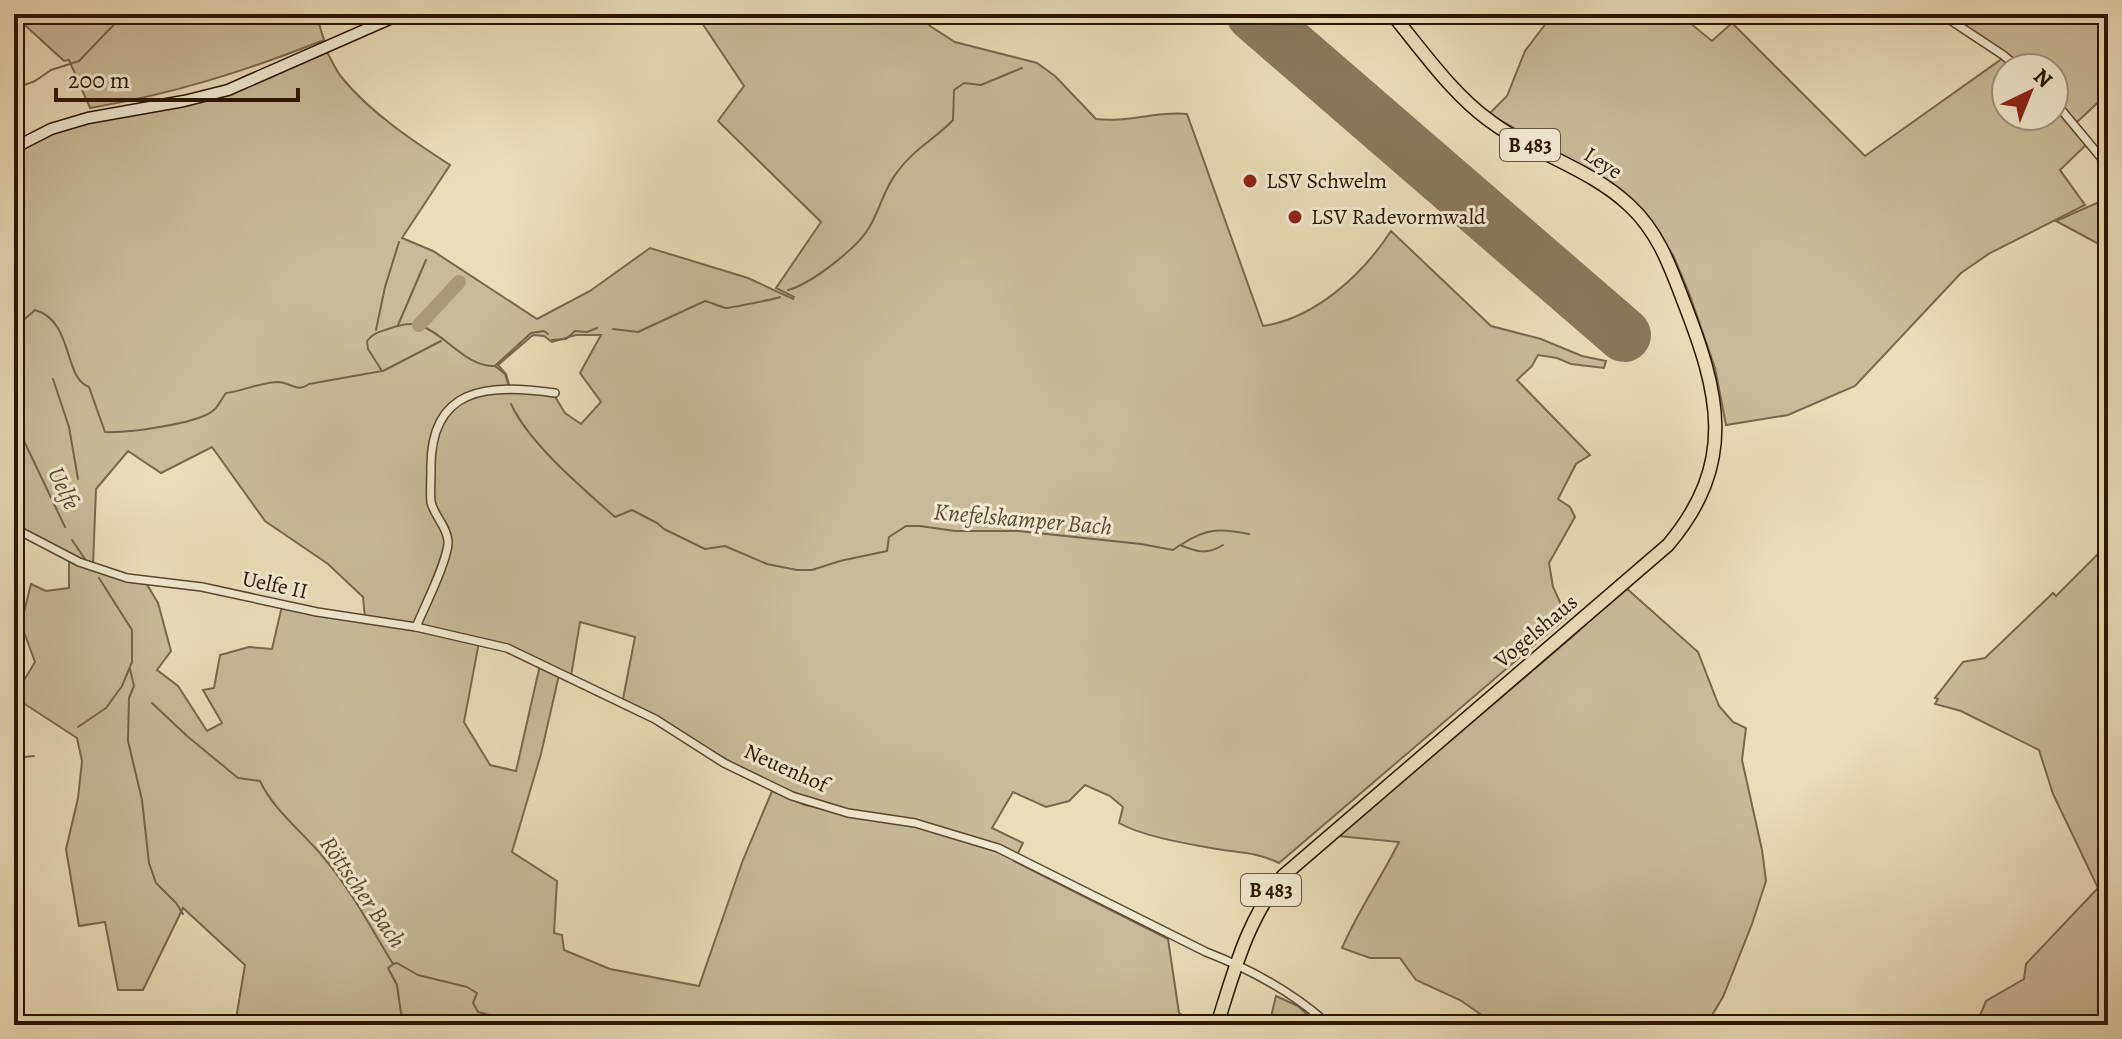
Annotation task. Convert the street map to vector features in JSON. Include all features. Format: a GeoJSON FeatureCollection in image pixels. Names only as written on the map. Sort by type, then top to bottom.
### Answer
{"type":"FeatureCollection","features":[{"type":"Feature","properties":{"kind":"main road","name":"Leye"},"geometry":{"type":"LineString","coordinates":[[1392,14],[1488,120],[1588,175],[1632,208],[1655,236],[1671,268]]}},
{"type":"Feature","properties":{"kind":"main road","name":"Vogelshaus"},"geometry":{"type":"LineString","coordinates":[[1236,964],[1257,912],[1289,869],[1652,560],[1679,532],[1691,513],[1711,460],[1716,415],[1703,353],[1671,268]]}},
{"type":"Feature","properties":{"kind":"main road","name":"B 483"},"geometry":{"type":"LineString","coordinates":[[1217,1025],[1236,964]]}},
{"type":"Feature","properties":{"kind":"street"},"geometry":{"type":"LineString","coordinates":[[14,148],[51,129],[88,118],[228,90],[401,14]]}},
{"type":"Feature","properties":{"kind":"street"},"geometry":{"type":"LineString","coordinates":[[572,14],[638,14]]}},
{"type":"Feature","properties":{"kind":"street"},"geometry":{"type":"LineString","coordinates":[[1941,14],[1998,52]]}},
{"type":"Feature","properties":{"kind":"street"},"geometry":{"type":"LineString","coordinates":[[2070,120],[2108,166]]}},
{"type":"Feature","properties":{"kind":"street"},"geometry":{"type":"LineString","coordinates":[[416,627],[444,562],[448,542],[434,512],[431,497],[430,448],[443,416],[461,398],[489,391],[555,393]]}},
{"type":"Feature","properties":{"kind":"street","name":"Uelfe II"},"geometry":{"type":"LineString","coordinates":[[14,528],[79,562],[127,578],[185,584],[317,612],[416,627]]}},
{"type":"Feature","properties":{"kind":"street","name":"Neuenhof"},"geometry":{"type":"LineString","coordinates":[[416,627],[489,643],[523,655],[655,719],[724,763],[807,802],[848,813],[915,823],[998,848],[1236,964],[1285,992],[1329,1025]]}},
{"type":"Feature","properties":{"kind":"shaded area"},"geometry":{"type":"Polygon","coordinates":[[[17,14],[316,14],[324,40],[209,80],[90,108],[69,60],[64,61],[16,17],[17,14]]]}},
{"type":"Feature","properties":{"kind":"shaded area"},"geometry":{"type":"Polygon","coordinates":[[[696,14],[919,14],[930,26],[955,42],[1037,63],[1055,76],[1096,119],[1187,114],[1263,326],[1301,314],[1336,292],[1367,263],[1391,231],[1491,326],[1606,361],[1604,368],[1571,364],[1538,355],[1532,366],[1517,380],[1590,455],[1576,464],[1558,499],[1570,507],[1575,517],[1549,563],[1553,587],[1567,617],[1279,863],[1253,854],[1211,848],[1128,828],[1119,823],[1123,807],[1110,796],[1085,785],[1069,801],[1046,807],[1013,792],[992,828],[1023,843],[1014,861],[1168,939],[1179,1013],[1197,1025],[235,1025],[245,965],[183,908],[143,990],[118,990],[105,922],[79,926],[66,849],[78,798],[82,761],[77,738],[14,697],[35,662],[21,624],[31,584],[46,591],[69,588],[69,559],[110,575],[146,583],[158,603],[171,651],[157,670],[178,686],[207,731],[222,723],[203,690],[214,688],[220,655],[249,647],[272,649],[282,606],[416,628],[479,642],[464,722],[490,765],[516,771],[540,665],[559,675],[541,754],[512,852],[557,881],[554,933],[562,935],[564,950],[610,969],[699,986],[743,860],[772,791],[805,805],[845,814],[847,809],[786,790],[753,775],[623,699],[635,637],[580,622],[571,676],[496,645],[419,626],[449,545],[432,497],[434,441],[442,421],[453,407],[469,398],[508,391],[554,395],[565,413],[581,424],[601,402],[580,373],[601,335],[576,335],[552,342],[544,336],[533,335],[498,365],[506,374],[510,388],[460,397],[449,405],[441,417],[431,447],[428,479],[431,507],[445,536],[446,548],[415,626],[365,618],[363,597],[328,564],[265,521],[212,447],[161,473],[128,451],[96,489],[93,565],[14,526],[14,152],[51,133],[89,121],[230,93],[327,52],[341,76],[379,115],[450,165],[402,238],[433,251],[537,319],[590,291],[650,248],[748,278],[793,299],[776,288],[821,222],[718,121],[744,86],[696,14]]]}},
{"type":"Feature","properties":{"kind":"shaded area"},"geometry":{"type":"Polygon","coordinates":[[[1553,14],[1679,14],[1712,41],[1732,23],[1865,156],[1990,67],[1990,132],[2070,132],[2070,122],[2088,143],[2060,170],[2085,205],[1990,253],[1961,273],[1855,386],[1788,415],[1726,425],[1715,368],[1689,293],[1673,255],[1647,217],[1613,184],[1489,114],[1507,96],[1525,51],[1553,14]]]}},
{"type":"Feature","properties":{"kind":"shaded area"},"geometry":{"type":"Polygon","coordinates":[[[1942,14],[2108,14],[2108,93],[2076,123],[2070,117],[2070,52],[1997,52],[1942,14]]]}},
{"type":"Feature","properties":{"kind":"shaded area"},"geometry":{"type":"Polygon","coordinates":[[[2108,198],[2108,249],[2056,221],[2108,198]]]}},
{"type":"Feature","properties":{"kind":"shaded area"},"geometry":{"type":"Polygon","coordinates":[[[2108,544],[2108,1025],[1976,1025],[1986,1001],[2024,979],[2026,964],[2098,888],[2053,794],[2039,750],[1961,711],[1935,704],[1938,699],[1935,698],[1963,662],[1985,658],[2053,593],[2056,596],[2108,544]]]}},
{"type":"Feature","properties":{"kind":"shaded area"},"geometry":{"type":"Polygon","coordinates":[[[1625,587],[1698,652],[1719,706],[1733,722],[1746,728],[1742,760],[1766,881],[1723,997],[1706,1025],[1496,1025],[1460,1000],[1416,980],[1400,958],[1370,958],[1342,948],[1399,842],[1338,836],[1572,637],[1625,587]]]}},
{"type":"Feature","properties":{"kind":"shaded area"},"geometry":{"type":"Polygon","coordinates":[[[1276,996],[1298,1006],[1318,1025],[1269,1025],[1276,996]]]}},
{"type":"Feature","properties":{"kind":"waterway"},"geometry":{"type":"LineString","coordinates":[[14,89],[35,81],[51,70],[79,61],[124,14]]}},
{"type":"Feature","properties":{"kind":"waterway"},"geometry":{"type":"LineString","coordinates":[[788,290],[821,273],[864,235],[898,171],[953,120],[954,90],[964,83],[981,85],[1022,68]]}},
{"type":"Feature","properties":{"kind":"waterway"},"geometry":{"type":"LineString","coordinates":[[376,330],[399,242]]}},
{"type":"Feature","properties":{"kind":"waterway"},"geometry":{"type":"LineString","coordinates":[[398,325],[426,260]]}},
{"type":"Feature","properties":{"kind":"waterway"},"geometry":{"type":"LineString","coordinates":[[419,325],[459,282]]}},
{"type":"Feature","properties":{"kind":"waterway"},"geometry":{"type":"LineString","coordinates":[[613,329],[638,332],[705,301],[726,308],[780,297]]}},
{"type":"Feature","properties":{"kind":"waterway"},"geometry":{"type":"LineString","coordinates":[[14,322],[18,325],[35,310],[56,325],[75,373],[89,387],[105,432],[145,429],[195,419],[215,409],[226,393],[266,383],[279,382],[301,388],[382,371],[368,349],[367,341],[376,333],[403,325],[415,324],[429,329],[465,356],[484,365],[495,366]]}},
{"type":"Feature","properties":{"kind":"waterway"},"geometry":{"type":"LineString","coordinates":[[552,340],[566,339],[575,331],[587,332],[597,328]]}},
{"type":"Feature","properties":{"kind":"waterway"},"geometry":{"type":"LineString","coordinates":[[496,365],[531,333],[544,331],[548,334]]}},
{"type":"Feature","properties":{"kind":"waterway"},"geometry":{"type":"LineString","coordinates":[[383,371],[441,341]]}},
{"type":"Feature","properties":{"kind":"waterway","name":"Knefelskamper Bach"},"geometry":{"type":"LineString","coordinates":[[495,366],[505,374],[508,383]]}},
{"type":"Feature","properties":{"kind":"waterway"},"geometry":{"type":"LineString","coordinates":[[53,379],[69,427],[78,479]]}},
{"type":"Feature","properties":{"kind":"waterway","name":"Knefelskamper Bach"},"geometry":{"type":"LineString","coordinates":[[511,404],[543,449],[615,517],[632,510],[705,549],[725,546],[767,564],[797,570],[812,570],[887,551],[889,537],[906,526],[955,531],[1018,531],[1173,550],[1180,545],[1207,551],[1223,545]]}},
{"type":"Feature","properties":{"kind":"waterway","name":"Uelfe"},"geometry":{"type":"LineString","coordinates":[[14,420],[65,527]]}},
{"type":"Feature","properties":{"kind":"waterway","name":"Knefelskamper Bach"},"geometry":{"type":"LineString","coordinates":[[1182,544],[1214,531],[1249,534]]}},
{"type":"Feature","properties":{"kind":"waterway","name":"Uelfe"},"geometry":{"type":"LineString","coordinates":[[72,540],[85,559]]}},
{"type":"Feature","properties":{"kind":"waterway","name":"Uelfe"},"geometry":{"type":"LineString","coordinates":[[78,727],[106,708],[122,686],[132,662],[132,630],[99,578]]}},
{"type":"Feature","properties":{"kind":"waterway"},"geometry":{"type":"LineString","coordinates":[[130,669],[134,686],[129,698],[128,741],[142,800],[149,863],[156,883],[183,914]]}},
{"type":"Feature","properties":{"kind":"waterway","name":"Röttscher Bach"},"geometry":{"type":"LineString","coordinates":[[152,703],[238,778],[260,781],[273,802],[334,870],[393,964],[397,963],[418,975],[467,987],[477,993],[473,1003],[478,1012],[529,1025]]}},
{"type":"Feature","properties":{"kind":"waterway","name":"Uelfe"},"geometry":{"type":"LineString","coordinates":[[14,758],[34,756]]}},
{"type":"Feature","properties":{"kind":"waterway"},"geometry":{"type":"LineString","coordinates":[[392,965],[388,968],[397,985],[401,1013],[412,1025]]}},
{"type":"Feature","properties":{"kind":"runway"},"geometry":{"type":"LineString","coordinates":[[1253,14],[1624,335]]}},
{"type":"Feature","properties":{"kind":"place","name":"LSV Schwelm"},"geometry":{"type":"Point","coordinates":[1250,181]}},
{"type":"Feature","properties":{"kind":"place","name":"LSV Radevormwald"},"geometry":{"type":"Point","coordinates":[1295,217]}}]}
